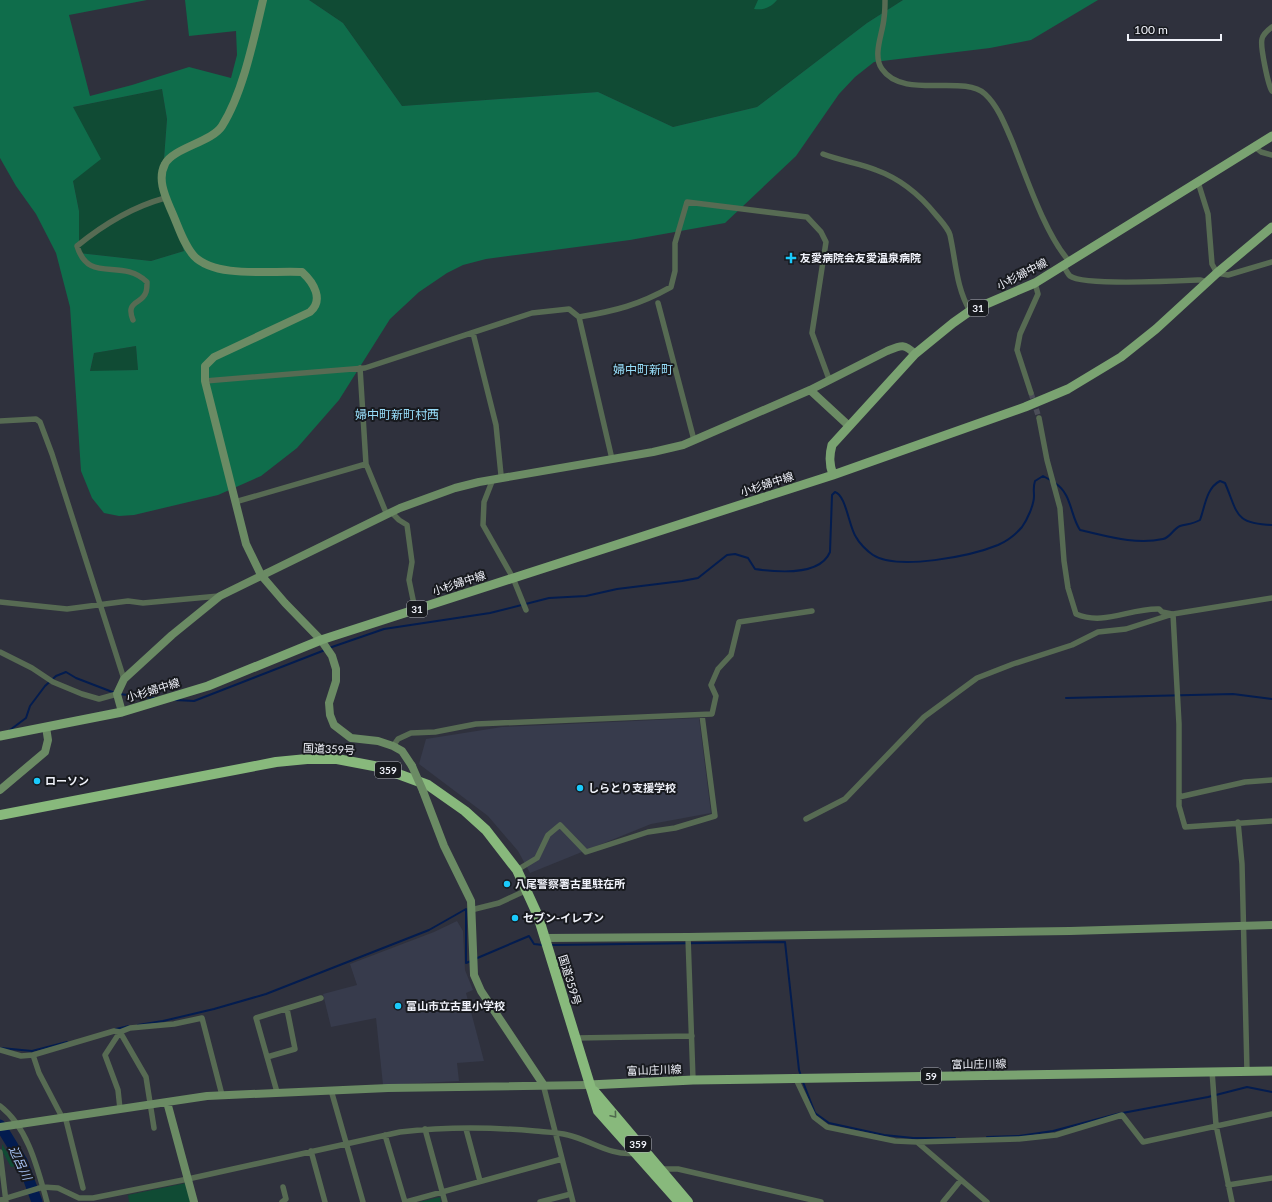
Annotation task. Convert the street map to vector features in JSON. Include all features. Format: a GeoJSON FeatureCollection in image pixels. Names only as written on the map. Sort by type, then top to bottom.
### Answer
{"type":"FeatureCollection","features":[{"type":"Feature","properties":{"kind":"highway","name":"国道359号"},"geometry":{"type":"LineString","coordinates":[[0,815],[276,762],[307,759],[337,760],[379,767],[428,785],[465,811],[486,830],[516,870],[527,890],[544,938],[598,1111],[679,1202]]}},
{"type":"Feature","properties":{"kind":"highway","name":"国道359号"},"geometry":{"type":"LineString","coordinates":[[589,1085],[688,1202]]}},
{"type":"Feature","properties":{"kind":"main road","name":"小杉婦中線"},"geometry":{"type":"LineString","coordinates":[[833,475],[829,456],[832,445],[915,354],[936,335],[970,311],[1035,283],[1272,136]]}},
{"type":"Feature","properties":{"kind":"main road","name":"小杉婦中線"},"geometry":{"type":"LineString","coordinates":[[0,736],[122,712],[208,686],[321,640],[833,475],[1025,407],[1068,389],[1121,357],[1156,329],[1217,273],[1272,227]]}},
{"type":"Feature","properties":{"kind":"main road","name":"富山庄川線"},"geometry":{"type":"LineString","coordinates":[[589,1085],[693,1080],[1272,1071]]}},
{"type":"Feature","properties":{"kind":"street"},"geometry":{"type":"LineString","coordinates":[[263,0],[250,51],[230,114],[221,128],[190,148],[171,156],[165,164],[162,176],[165,198],[184,240],[194,255],[202,263],[215,268],[254,272],[302,272],[310,279],[317,292],[315,307],[310,312],[214,357],[205,366],[204,381],[235,502],[246,544],[261,575],[285,603],[321,640],[332,656],[336,669],[336,681],[329,703],[330,715],[334,725],[351,738],[378,741],[393,746],[402,752],[412,766],[444,846],[471,901],[474,975],[481,991],[543,1084],[554,1133],[573,1202]]}},
{"type":"Feature","properties":{"kind":"street"},"geometry":{"type":"LineString","coordinates":[[885,0],[884,18],[878,53],[881,68],[892,78],[914,84],[935,87],[965,86],[976,89],[985,94],[1000,115],[1051,234],[1066,263],[1069,276],[1081,280],[1151,282],[1200,280],[1207,282]]}},
{"type":"Feature","properties":{"kind":"street"},"geometry":{"type":"LineString","coordinates":[[1272,27],[1266,31],[1262,39],[1267,79],[1272,91]]}},
{"type":"Feature","properties":{"kind":"street"},"geometry":{"type":"LineString","coordinates":[[1255,147],[1261,152],[1272,155]]}},
{"type":"Feature","properties":{"kind":"street"},"geometry":{"type":"LineString","coordinates":[[823,154],[843,162],[876,170],[887,175],[907,185],[928,204],[949,233],[957,280],[962,298],[970,311]]}},
{"type":"Feature","properties":{"kind":"street"},"geometry":{"type":"LineString","coordinates":[[1198,182],[1208,214],[1212,264],[1217,273],[1228,276],[1272,262]]}},
{"type":"Feature","properties":{"kind":"street"},"geometry":{"type":"LineString","coordinates":[[133,320],[131,314],[132,305],[144,295],[147,282],[141,276],[126,270],[94,268],[88,265],[79,253],[77,246],[98,229],[124,214],[143,204],[165,198]]}},
{"type":"Feature","properties":{"kind":"street"},"geometry":{"type":"LineString","coordinates":[[579,317],[617,311],[653,297],[671,287],[674,271],[675,243],[688,202],[807,217],[821,232],[826,242],[812,333],[829,379]]}},
{"type":"Feature","properties":{"kind":"street"},"geometry":{"type":"LineString","coordinates":[[1031,393],[1017,350],[1020,334],[1038,294],[1035,283]]}},
{"type":"Feature","properties":{"kind":"street"},"geometry":{"type":"LineString","coordinates":[[658,304],[694,440]]}},
{"type":"Feature","properties":{"kind":"street"},"geometry":{"type":"LineString","coordinates":[[204,381],[360,368],[532,313],[569,309],[579,317],[612,459]]}},
{"type":"Feature","properties":{"kind":"street"},"geometry":{"type":"LineString","coordinates":[[473,333],[496,425],[497,477],[484,502],[483,525],[513,578],[526,610]]}},
{"type":"Feature","properties":{"kind":"street"},"geometry":{"type":"LineString","coordinates":[[122,712],[117,694],[124,679],[172,634],[220,596],[390,514],[455,488],[497,477],[653,452],[683,445],[810,390],[829,379],[900,346],[907,346],[915,354]]}},
{"type":"Feature","properties":{"kind":"street"},"geometry":{"type":"LineString","coordinates":[[360,368],[366,464],[390,514],[407,524],[412,562],[409,580],[416,609]]}},
{"type":"Feature","properties":{"kind":"street"},"geometry":{"type":"LineString","coordinates":[[810,390],[849,426]]}},
{"type":"Feature","properties":{"kind":"street"},"geometry":{"type":"LineString","coordinates":[[1039,418],[1050,474],[1060,508],[1061,540],[1068,588],[1076,614],[1087,619],[1098,620],[1150,609],[1159,609],[1162,612],[1173,614]]}},
{"type":"Feature","properties":{"kind":"street"},"geometry":{"type":"LineString","coordinates":[[0,421],[36,419],[40,422],[52,454],[124,679]]}},
{"type":"Feature","properties":{"kind":"street"},"geometry":{"type":"LineString","coordinates":[[235,502],[366,464]]}},
{"type":"Feature","properties":{"kind":"street"},"geometry":{"type":"LineString","coordinates":[[0,602],[67,609],[128,601],[143,603],[220,596]]}},
{"type":"Feature","properties":{"kind":"street"},"geometry":{"type":"LineString","coordinates":[[806,819],[846,799],[924,717],[977,678],[1013,664],[1072,645],[1098,632],[1126,628],[1173,614],[1272,598]]}},
{"type":"Feature","properties":{"kind":"street"},"geometry":{"type":"LineString","coordinates":[[393,746],[398,739],[411,733],[435,732],[476,724],[712,714],[716,696],[711,685],[718,669],[731,655],[739,622],[812,611]]}},
{"type":"Feature","properties":{"kind":"street"},"geometry":{"type":"LineString","coordinates":[[1173,614],[1179,724],[1179,806],[1185,827],[1238,822],[1272,821]]}},
{"type":"Feature","properties":{"kind":"street"},"geometry":{"type":"LineString","coordinates":[[0,652],[32,668],[53,682],[82,694],[99,699],[117,694]]}},
{"type":"Feature","properties":{"kind":"street"},"geometry":{"type":"LineString","coordinates":[[516,870],[538,858],[548,835],[560,825],[586,852],[648,832],[675,828],[715,816],[702,715]]}},
{"type":"Feature","properties":{"kind":"street"},"geometry":{"type":"LineString","coordinates":[[0,790],[45,752],[48,740],[46,728]]}},
{"type":"Feature","properties":{"kind":"street"},"geometry":{"type":"LineString","coordinates":[[1179,797],[1245,782],[1272,780]]}},
{"type":"Feature","properties":{"kind":"street"},"geometry":{"type":"LineString","coordinates":[[1238,822],[1242,864],[1247,1071]]}},
{"type":"Feature","properties":{"kind":"street"},"geometry":{"type":"LineString","coordinates":[[471,910],[499,903],[527,890]]}},
{"type":"Feature","properties":{"kind":"street"},"geometry":{"type":"LineString","coordinates":[[544,938],[1070,931],[1272,925]]}},
{"type":"Feature","properties":{"kind":"street"},"geometry":{"type":"LineString","coordinates":[[688,937],[693,1080]]}},
{"type":"Feature","properties":{"kind":"street"},"geometry":{"type":"LineString","coordinates":[[277,1092],[256,1018],[321,998]]}},
{"type":"Feature","properties":{"kind":"street"},"geometry":{"type":"LineString","coordinates":[[267,1057],[295,1049],[287,1009]]}},
{"type":"Feature","properties":{"kind":"street"},"geometry":{"type":"LineString","coordinates":[[0,1050],[21,1056],[33,1055],[114,1031],[120,1032],[130,1028],[174,1024],[202,1018],[222,1095]]}},
{"type":"Feature","properties":{"kind":"street"},"geometry":{"type":"LineString","coordinates":[[120,1032],[146,1077],[150,1092],[150,1105],[154,1128]]}},
{"type":"Feature","properties":{"kind":"street"},"geometry":{"type":"LineString","coordinates":[[120,1032],[105,1055],[118,1090],[120,1109]]}},
{"type":"Feature","properties":{"kind":"street"},"geometry":{"type":"LineString","coordinates":[[576,1038],[692,1036]]}},
{"type":"Feature","properties":{"kind":"street"},"geometry":{"type":"LineString","coordinates":[[33,1055],[39,1073],[64,1116],[83,1188]]}},
{"type":"Feature","properties":{"kind":"street"},"geometry":{"type":"LineString","coordinates":[[1212,1071],[1216,1125],[1232,1202]]}},
{"type":"Feature","properties":{"kind":"street"},"geometry":{"type":"LineString","coordinates":[[796,1079],[814,1117],[827,1127],[895,1141],[916,1142],[1027,1138],[1056,1135],[1122,1115],[1143,1142],[1272,1114]]}},
{"type":"Feature","properties":{"kind":"street"},"geometry":{"type":"LineString","coordinates":[[0,1126],[222,1095],[331,1090],[543,1084],[589,1085]]}},
{"type":"Feature","properties":{"kind":"street"},"geometry":{"type":"LineString","coordinates":[[331,1090],[363,1202]]}},
{"type":"Feature","properties":{"kind":"street"},"geometry":{"type":"LineString","coordinates":[[167,1102],[194,1202]]}},
{"type":"Feature","properties":{"kind":"street"},"geometry":{"type":"LineString","coordinates":[[0,1106],[15,1123],[29,1146],[47,1202]]}},
{"type":"Feature","properties":{"kind":"street"},"geometry":{"type":"LineString","coordinates":[[0,1152],[4,1200],[43,1187],[58,1188],[84,1200],[188,1180],[385,1135],[425,1129],[512,1129],[554,1133],[568,1135],[624,1154],[635,1153]]}},
{"type":"Feature","properties":{"kind":"street"},"geometry":{"type":"LineString","coordinates":[[425,1129],[445,1202]]}},
{"type":"Feature","properties":{"kind":"street"},"geometry":{"type":"LineString","coordinates":[[466,1129],[480,1181]]}},
{"type":"Feature","properties":{"kind":"street"},"geometry":{"type":"LineString","coordinates":[[385,1135],[405,1202],[562,1159]]}},
{"type":"Feature","properties":{"kind":"street"},"geometry":{"type":"LineString","coordinates":[[916,1142],[987,1202]]}},
{"type":"Feature","properties":{"kind":"street"},"geometry":{"type":"LineString","coordinates":[[311,1151],[325,1202]]}},
{"type":"Feature","properties":{"kind":"street"},"geometry":{"type":"LineString","coordinates":[[659,1169],[678,1169],[821,1202]]}},
{"type":"Feature","properties":{"kind":"street"},"geometry":{"type":"LineString","coordinates":[[1228,1185],[1272,1178]]}},
{"type":"Feature","properties":{"kind":"street"},"geometry":{"type":"LineString","coordinates":[[943,1202],[961,1180]]}},
{"type":"Feature","properties":{"kind":"street"},"geometry":{"type":"LineString","coordinates":[[282,1202],[286,1199],[283,1187]]}},
{"type":"Feature","properties":{"kind":"street"},"geometry":{"type":"LineString","coordinates":[[540,1202],[571,1194]]}},
{"type":"Feature","properties":{"kind":"shaded area","name":"しらとり支援学校"},"geometry":{"type":"Polygon","coordinates":[[[699,718],[711,813],[651,824],[530,873],[518,851],[488,816],[419,764],[426,739],[502,727],[699,718]]]}},
{"type":"Feature","properties":{"kind":"shaded area","name":"富山市立古里小学校"},"geometry":{"type":"Polygon","coordinates":[[[457,921],[463,931],[465,970],[473,990],[466,993],[484,1061],[457,1063],[459,1081],[383,1085],[376,1018],[331,1027],[323,994],[357,985],[350,964],[434,932],[457,921]]]}},
{"type":"Feature","properties":{"kind":"green space"},"geometry":{"type":"Polygon","coordinates":[[[0,0],[147,0],[69,15],[90,96],[132,85],[189,67],[231,78],[237,55],[236,31],[189,36],[185,0],[309,0],[343,23],[402,106],[598,92],[673,127],[757,107],[867,23],[903,0],[1098,0],[1031,40],[990,48],[874,62],[855,77],[839,94],[796,156],[725,223],[630,240],[486,259],[463,265],[447,273],[419,292],[390,319],[339,400],[297,448],[261,476],[218,495],[134,515],[119,516],[104,513],[92,498],[81,471],[70,307],[56,253],[36,214],[16,186],[0,158],[0,0]],[[162,89],[73,107],[101,159],[73,181],[79,211],[79,253],[151,261],[184,251],[162,185],[167,119],[162,89]],[[136,346],[94,353],[90,371],[138,370],[136,346]]]}},
{"type":"Feature","properties":{"kind":"green space"},"geometry":{"type":"Polygon","coordinates":[[[309,0],[903,0],[867,23],[757,107],[673,127],[598,92],[402,106],[343,23],[309,0]]]}},
{"type":"Feature","properties":{"kind":"green space"},"geometry":{"type":"Polygon","coordinates":[[[758,0],[777,0],[767,8],[754,9],[758,0]]]}},
{"type":"Feature","properties":{"kind":"green space"},"geometry":{"type":"Polygon","coordinates":[[[162,89],[167,119],[162,185],[184,251],[151,261],[79,253],[79,211],[73,181],[73,107],[162,89]]]}},
{"type":"Feature","properties":{"kind":"green space"},"geometry":{"type":"Polygon","coordinates":[[[136,346],[138,370],[90,372],[94,353],[136,346]]]}},
{"type":"Feature","properties":{"kind":"green space"},"geometry":{"type":"Polygon","coordinates":[[[2,1144],[16,1166],[11,1167],[2,1151],[2,1144]]]}},
{"type":"Feature","properties":{"kind":"green space"},"geometry":{"type":"Polygon","coordinates":[[[186,1183],[191,1202],[129,1202],[128,1195],[186,1183]]]}},
{"type":"Feature","properties":{"kind":"green space"},"geometry":{"type":"Polygon","coordinates":[[[440,1197],[441,1202],[419,1202],[440,1197]]]}},
{"type":"Feature","properties":{"kind":"waterway"},"geometry":{"type":"LineString","coordinates":[[329,648],[384,629],[490,613],[549,598],[586,596],[617,589],[698,578],[727,555],[735,554],[748,558],[755,569],[774,571],[797,571],[807,569],[825,560],[830,552],[832,495],[835,492],[839,494],[845,505],[857,539],[863,547],[873,555],[884,560],[916,562],[971,553],[998,545],[1017,532],[1024,524],[1032,508],[1035,481],[1043,476],[1052,481]]}},
{"type":"Feature","properties":{"kind":"waterway"},"geometry":{"type":"LineString","coordinates":[[1055,483],[1065,493],[1080,530],[1111,537],[1142,541],[1153,541],[1165,538],[1180,526],[1200,520],[1209,493],[1215,484],[1220,481],[1225,483],[1239,515],[1250,522],[1272,525]]}},
{"type":"Feature","properties":{"kind":"waterway"},"geometry":{"type":"LineString","coordinates":[[175,700],[194,701],[325,650]]}},
{"type":"Feature","properties":{"kind":"waterway"},"geometry":{"type":"LineString","coordinates":[[10,730],[26,718],[30,706],[45,686],[56,676],[66,672],[76,678],[115,693]]}},
{"type":"Feature","properties":{"kind":"waterway"},"geometry":{"type":"LineString","coordinates":[[119,694],[154,698]]}},
{"type":"Feature","properties":{"kind":"waterway"},"geometry":{"type":"LineString","coordinates":[[1066,698],[1233,694],[1272,699]]}},
{"type":"Feature","properties":{"kind":"waterway"},"geometry":{"type":"LineString","coordinates":[[138,1025],[163,1021],[214,1009],[266,994],[429,930],[466,909],[466,963],[471,961]]}},
{"type":"Feature","properties":{"kind":"waterway"},"geometry":{"type":"LineString","coordinates":[[475,959],[529,936],[534,944],[543,945]]}},
{"type":"Feature","properties":{"kind":"waterway"},"geometry":{"type":"LineString","coordinates":[[550,945],[785,942],[799,1070],[801,1076]]}},
{"type":"Feature","properties":{"kind":"waterway"},"geometry":{"type":"LineString","coordinates":[[116,1029],[129,1026]]}},
{"type":"Feature","properties":{"kind":"waterway"},"geometry":{"type":"LineString","coordinates":[[1,1048],[32,1051],[67,1042]]}},
{"type":"Feature","properties":{"kind":"waterway"},"geometry":{"type":"LineString","coordinates":[[803,1082],[815,1113],[829,1123],[884,1135],[913,1138],[955,1138]]}},
{"type":"Feature","properties":{"kind":"waterway"},"geometry":{"type":"LineString","coordinates":[[987,1137],[1019,1136],[1053,1131],[1117,1114],[1208,1097],[1247,1087],[1272,1092]]}},
{"type":"Feature","properties":{"kind":"waterway","name":"辺呂川"},"geometry":{"type":"LineString","coordinates":[[0,1125],[22,1161],[37,1202]]}},
{"type":"Feature","properties":{"kind":"tunnel"},"geometry":{"type":"LineString","coordinates":[[1031,393],[1039,418]]}},
{"type":"Feature","properties":{"kind":"place","name":"友愛病院会友愛温泉病院"},"geometry":{"type":"Point","coordinates":[791,258]}},
{"type":"Feature","properties":{"kind":"place","name":"ローソン"},"geometry":{"type":"Point","coordinates":[37,781]}},
{"type":"Feature","properties":{"kind":"place","name":"しらとり支援学校"},"geometry":{"type":"Point","coordinates":[580,788]}},
{"type":"Feature","properties":{"kind":"place","name":"八尾警察署古里駐在所"},"geometry":{"type":"Point","coordinates":[507,884]}},
{"type":"Feature","properties":{"kind":"place","name":"セブン-イレブン"},"geometry":{"type":"Point","coordinates":[515,918]}},
{"type":"Feature","properties":{"kind":"place","name":"富山市立古里小学校"},"geometry":{"type":"Point","coordinates":[398,1006]}},
{"type":"Feature","properties":{"kind":"district","name":"婦中町新町"},"geometry":{"type":"Point","coordinates":[643,370]}},
{"type":"Feature","properties":{"kind":"district","name":"婦中町新町村西"},"geometry":{"type":"Point","coordinates":[397,415]}}]}
